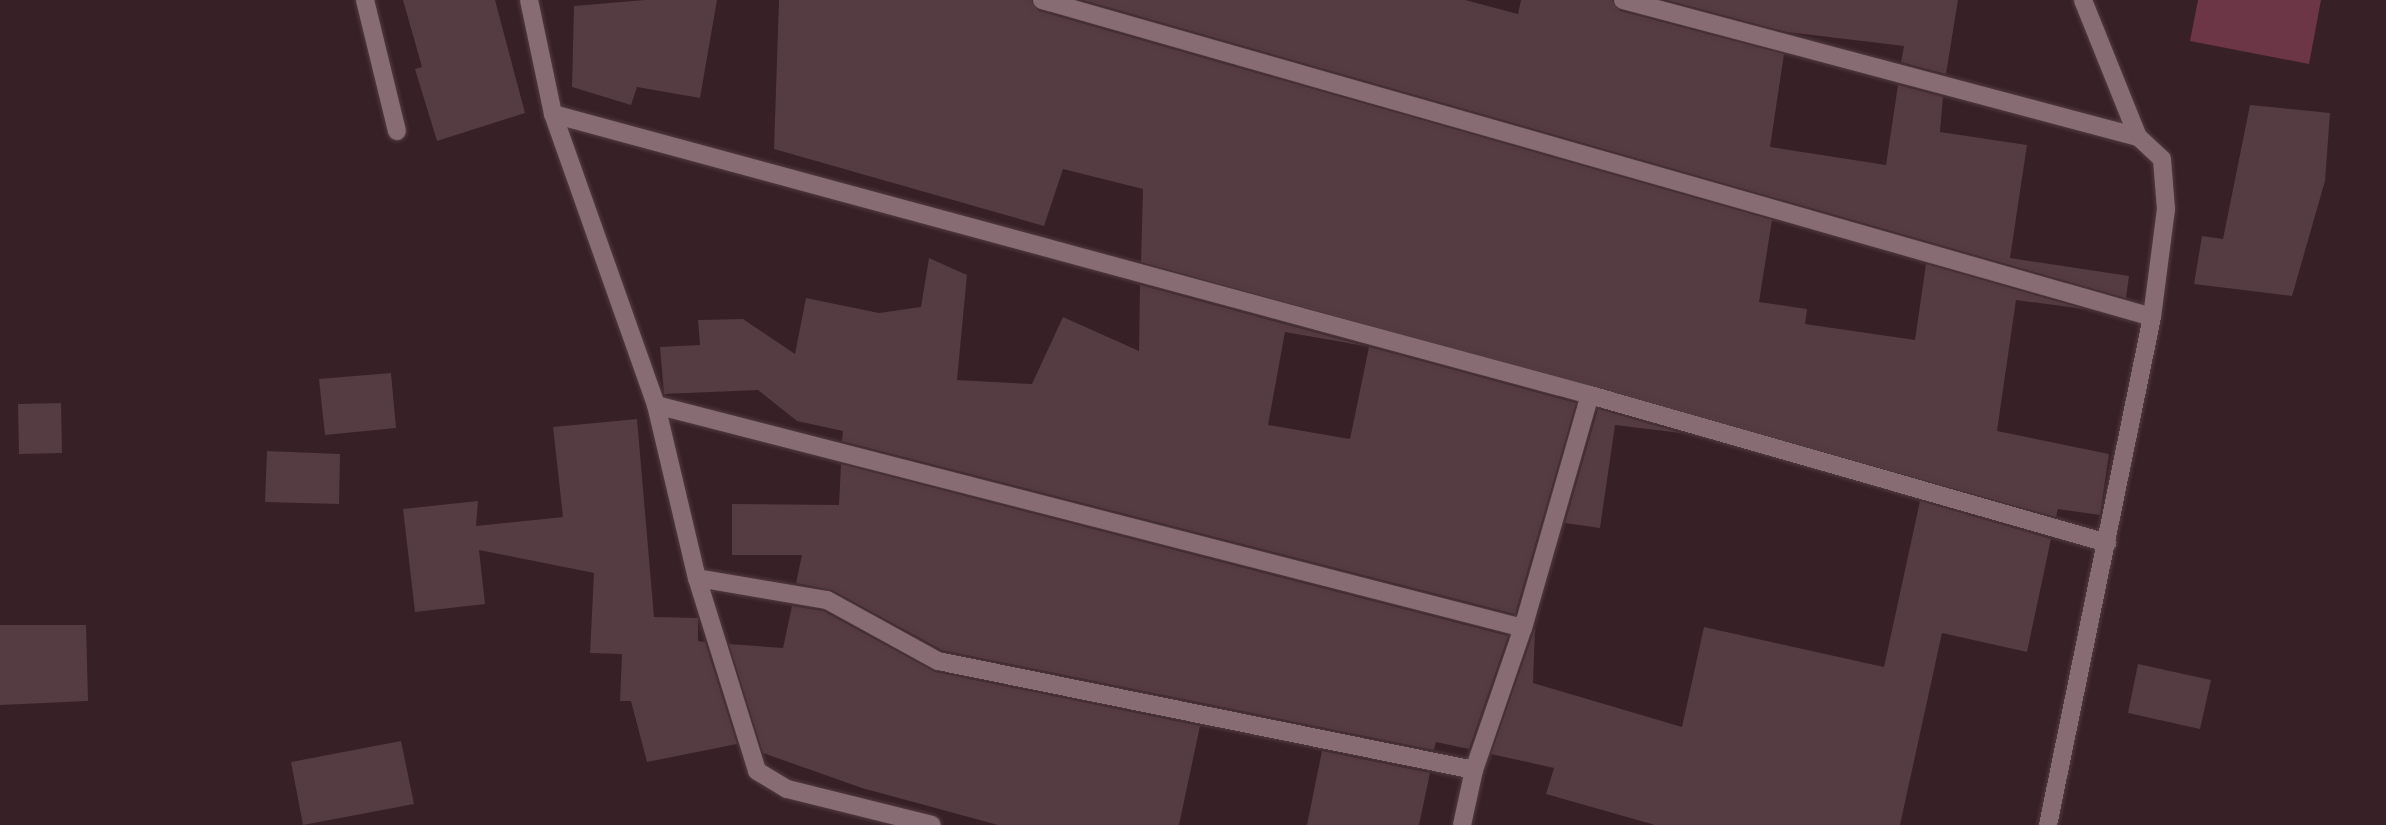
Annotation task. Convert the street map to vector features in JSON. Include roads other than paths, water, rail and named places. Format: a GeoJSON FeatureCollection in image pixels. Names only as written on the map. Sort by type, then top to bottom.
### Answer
{"type":"FeatureCollection","features":[{"type":"Feature","properties":{"kind":"street"},"geometry":{"type":"LineString","coordinates":[[365,0],[397,131]]}},
{"type":"Feature","properties":{"kind":"street"},"geometry":{"type":"LineString","coordinates":[[529,0],[552,114],[656,405],[697,578],[757,771],[787,789],[933,825]]}},
{"type":"Feature","properties":{"kind":"street"},"geometry":{"type":"LineString","coordinates":[[1042,0],[2152,317]]}},
{"type":"Feature","properties":{"kind":"street"},"geometry":{"type":"LineString","coordinates":[[1623,0],[2138,137]]}},
{"type":"Feature","properties":{"kind":"street"},"geometry":{"type":"LineString","coordinates":[[2048,825],[2152,317],[2166,209],[2162,159],[2138,137],[2083,0]]}},
{"type":"Feature","properties":{"kind":"street"},"geometry":{"type":"LineString","coordinates":[[552,114],[1590,395],[2107,543]]}},
{"type":"Feature","properties":{"kind":"street"},"geometry":{"type":"LineString","coordinates":[[1462,825],[1474,770],[1523,628],[1590,395]]}},
{"type":"Feature","properties":{"kind":"street"},"geometry":{"type":"LineString","coordinates":[[656,405],[1523,628]]}},
{"type":"Feature","properties":{"kind":"street"},"geometry":{"type":"LineString","coordinates":[[697,578],[827,600],[938,661],[1474,770]]}}]}
